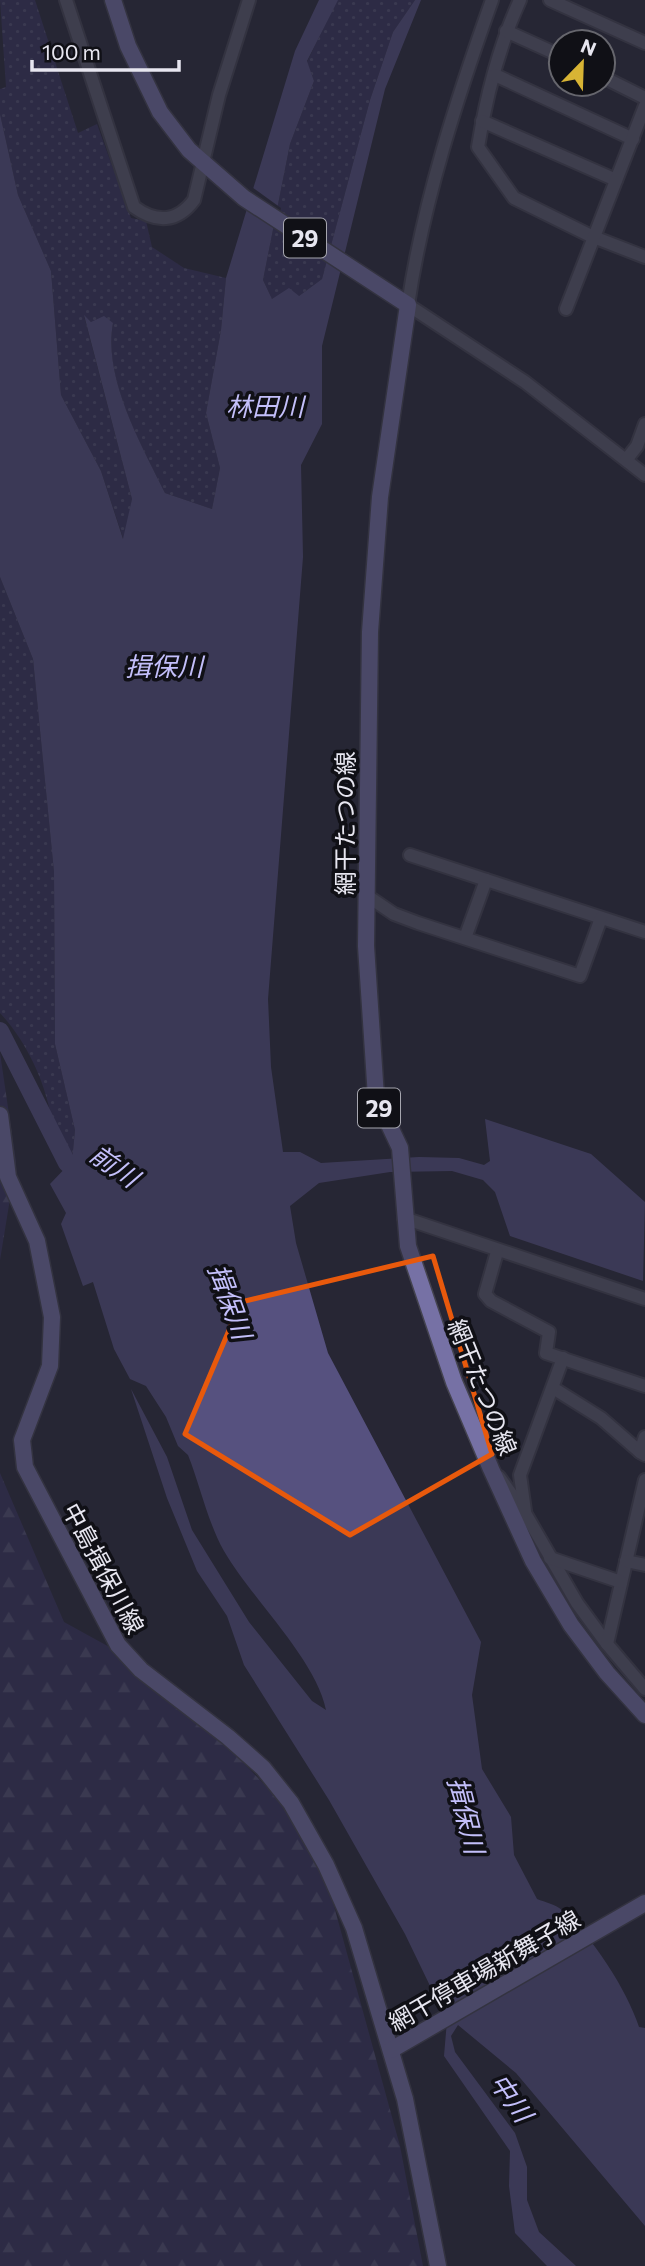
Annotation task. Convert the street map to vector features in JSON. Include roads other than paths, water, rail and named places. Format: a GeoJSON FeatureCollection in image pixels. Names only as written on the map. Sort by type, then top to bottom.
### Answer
{"type":"FeatureCollection","features":[{"type":"Feature","properties":{"kind":"main road","name":"29"},"geometry":{"type":"LineString","coordinates":[[113,0],[128,46],[160,112],[208,168],[271,216],[404,302]]}},
{"type":"Feature","properties":{"kind":"main road","name":"網干たつの線"},"geometry":{"type":"LineString","coordinates":[[404,302],[380,497],[371,618],[366,895],[372,1077],[382,1115],[400,1148],[408,1246],[454,1382],[491,1469],[533,1561],[571,1625],[607,1673],[645,1714]]}},
{"type":"Feature","properties":{"kind":"main road","name":"中島揖保川線"},"geometry":{"type":"LineString","coordinates":[[0,1115],[8,1177],[37,1241],[52,1317],[50,1366],[22,1440],[25,1467],[127,1657],[248,1754],[291,1803],[326,1865],[349,1917],[396,2048]]}},
{"type":"Feature","properties":{"kind":"main road","name":"網干停車場新舞子線"},"geometry":{"type":"LineString","coordinates":[[438,2266],[396,2048],[645,1902]]}},
{"type":"Feature","properties":{"kind":"street"},"geometry":{"type":"LineString","coordinates":[[66,0],[134,207],[148,217],[163,220],[186,211],[194,200],[208,168],[219,95],[249,0]]}},
{"type":"Feature","properties":{"kind":"street"},"geometry":{"type":"LineString","coordinates":[[492,0],[465,74],[404,302],[525,382],[645,475]]}},
{"type":"Feature","properties":{"kind":"street"},"geometry":{"type":"LineString","coordinates":[[520,0],[506,31],[482,121],[478,147],[514,198],[645,257]]}},
{"type":"Feature","properties":{"kind":"street"},"geometry":{"type":"LineString","coordinates":[[550,0],[645,43]]}},
{"type":"Feature","properties":{"kind":"street"},"geometry":{"type":"LineString","coordinates":[[506,31],[547,50]]}},
{"type":"Feature","properties":{"kind":"street"},"geometry":{"type":"LineString","coordinates":[[495,75],[633,139]]}},
{"type":"Feature","properties":{"kind":"street"},"geometry":{"type":"LineString","coordinates":[[617,84],[645,97]]}},
{"type":"Feature","properties":{"kind":"street"},"geometry":{"type":"LineString","coordinates":[[566,309],[645,106]]}},
{"type":"Feature","properties":{"kind":"street"},"geometry":{"type":"LineString","coordinates":[[482,121],[616,180]]}},
{"type":"Feature","properties":{"kind":"street"},"geometry":{"type":"LineString","coordinates":[[626,460],[636,446],[645,424]]}},
{"type":"Feature","properties":{"kind":"street"},"geometry":{"type":"LineString","coordinates":[[410,855],[645,932]]}},
{"type":"Feature","properties":{"kind":"street"},"geometry":{"type":"LineString","coordinates":[[465,938],[486,880]]}},
{"type":"Feature","properties":{"kind":"street"},"geometry":{"type":"LineString","coordinates":[[366,895],[394,914],[580,976],[601,918]]}},
{"type":"Feature","properties":{"kind":"street"},"geometry":{"type":"LineString","coordinates":[[404,1218],[497,1252],[645,1299]]}},
{"type":"Feature","properties":{"kind":"street"},"geometry":{"type":"LineString","coordinates":[[497,1252],[484,1287],[485,1294],[491,1301],[549,1332],[545,1353],[645,1386]]}},
{"type":"Feature","properties":{"kind":"street"},"geometry":{"type":"LineString","coordinates":[[525,1513],[520,1475],[563,1358]]}},
{"type":"Feature","properties":{"kind":"street"},"geometry":{"type":"LineString","coordinates":[[553,1388],[601,1418],[643,1454]]}},
{"type":"Feature","properties":{"kind":"street"},"geometry":{"type":"LineString","coordinates":[[643,1454],[645,1437]]}},
{"type":"Feature","properties":{"kind":"street"},"geometry":{"type":"LineString","coordinates":[[491,1469],[525,1513],[577,1603],[643,1684]]}},
{"type":"Feature","properties":{"kind":"street"},"geometry":{"type":"LineString","coordinates":[[607,1643],[645,1480]]}},
{"type":"Feature","properties":{"kind":"street"},"geometry":{"type":"LineString","coordinates":[[550,1558],[621,1583]]}},
{"type":"Feature","properties":{"kind":"street"},"geometry":{"type":"LineString","coordinates":[[626,1560],[645,1565]]}},
{"type":"Feature","properties":{"kind":"water","name":"揖保川"},"geometry":{"type":"Polygon","coordinates":[[[319,0],[338,0],[307,61],[314,81],[290,144],[263,280],[272,299],[289,288],[299,296],[322,279],[370,100],[393,32],[415,0],[421,0],[385,89],[322,346],[322,424],[301,465],[303,557],[268,999],[271,1067],[283,1152],[300,1152],[321,1163],[419,1157],[459,1158],[484,1165],[490,1161],[485,1119],[591,1154],[645,1202],[643,1281],[510,1236],[495,1192],[483,1180],[452,1171],[390,1172],[319,1183],[290,1206],[296,1243],[328,1353],[481,1642],[472,1695],[482,1769],[511,1817],[514,1855],[537,1899],[562,1910],[585,1934],[617,1981],[639,2027],[645,2028],[645,2226],[516,2073],[458,2025],[451,2036],[455,2052],[515,2133],[527,2167],[527,2200],[539,2232],[576,2266],[547,2266],[515,2233],[509,2186],[510,2151],[444,2056],[447,2021],[405,1934],[329,1800],[244,1665],[227,1616],[197,1571],[167,1498],[131,1389],[167,1457],[192,1530],[249,1622],[312,1701],[326,1710],[320,1690],[310,1670],[224,1551],[188,1455],[178,1446],[166,1417],[146,1386],[130,1379],[114,1349],[93,1282],[83,1286],[61,1224],[66,1213],[50,1184],[72,1161],[75,1130],[55,1044],[54,872],[33,659],[0,577],[0,114],[18,195],[51,271],[61,395],[101,471],[123,539],[132,499],[84,315],[91,322],[104,316],[113,323],[111,344],[119,388],[135,432],[165,493],[212,509],[220,468],[206,413],[221,330],[226,278],[295,51],[319,0]]]}},
{"type":"Feature","properties":{"kind":"waterway","name":"前川"},"geometry":{"type":"LineString","coordinates":[[0,1031],[67,1163],[86,1177]]}},
{"type":"Feature","properties":{"kind":"water label","name":"林田川"},"geometry":{"type":"Point","coordinates":[265,405]}},
{"type":"Feature","properties":{"kind":"water label","name":"中川"},"geometry":{"type":"Point","coordinates":[512,2097]}}]}
